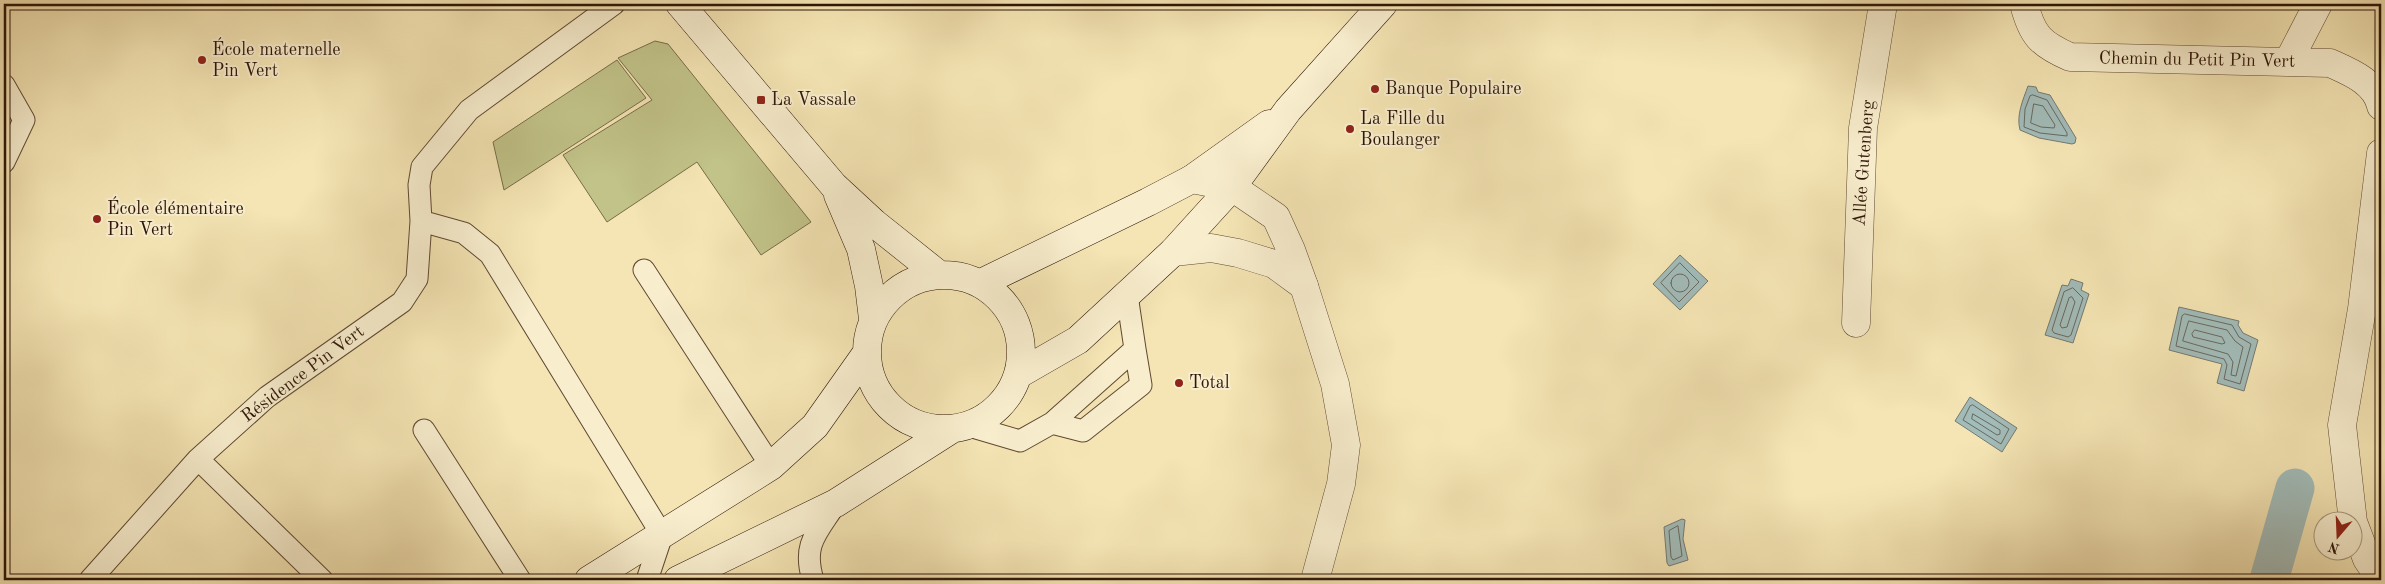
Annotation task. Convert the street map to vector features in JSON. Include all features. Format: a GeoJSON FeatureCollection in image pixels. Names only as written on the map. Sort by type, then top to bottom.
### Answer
{"type":"FeatureCollection","features":[{"type":"Feature","properties":{"kind":"main road"},"geometry":{"type":"LineString","coordinates":[[680,4],[834,186],[874,223],[938,274]]}},
{"type":"Feature","properties":{"kind":"main road"},"geometry":{"type":"LineString","coordinates":[[1019,374],[1078,340],[1173,252],[1232,187],[1288,110],[1383,4]]}},
{"type":"Feature","properties":{"kind":"main road","name":"Allée Gutenberg"},"geometry":{"type":"LineString","coordinates":[[1856,323],[1862,128],[1883,4]]}},
{"type":"Feature","properties":{"kind":"main road","name":"Chemin du Petit Pin Vert"},"geometry":{"type":"LineString","coordinates":[[2024,4],[2030,28],[2050,48],[2070,57],[2330,63],[2357,76],[2379,94],[2381,106]]}},
{"type":"Feature","properties":{"kind":"main road"},"geometry":{"type":"LineString","coordinates":[[2288,62],[2318,4]]}},
{"type":"Feature","properties":{"kind":"main road"},"geometry":{"type":"LineString","coordinates":[[982,283],[1192,179],[1288,110]]}},
{"type":"Feature","properties":{"kind":"main road"},"geometry":{"type":"LineString","coordinates":[[2380,580],[2367,559],[2353,522],[2342,425],[2362,309],[2381,153]]}},
{"type":"Feature","properties":{"kind":"main road"},"geometry":{"type":"LineString","coordinates":[[1192,179],[1232,187],[1276,217],[1292,250],[1335,384],[1346,445],[1341,484],[1315,580]]}},
{"type":"Feature","properties":{"kind":"main road"},"geometry":{"type":"LineString","coordinates":[[834,186],[861,250],[869,286],[873,319]]}},
{"type":"Feature","properties":{"kind":"main road"},"geometry":{"type":"LineString","coordinates":[[1173,252],[1211,248],[1238,253],[1274,264],[1304,286]]}},
{"type":"Feature","properties":{"kind":"main road"},"geometry":{"type":"LineString","coordinates":[[678,580],[836,503],[960,427],[991,414],[1008,396],[1019,374],[1022,348],[1016,322],[1002,300],[982,283],[961,276],[938,274],[912,281],[888,296],[873,319],[867,336],[866,354],[874,386],[893,411],[920,426],[960,427]]}},
{"type":"Feature","properties":{"kind":"main road"},"geometry":{"type":"LineString","coordinates":[[588,580],[771,466],[815,426],[866,354]]}},
{"type":"Feature","properties":{"kind":"lane","name":"Résidence Pin Vert"},"geometry":{"type":"LineString","coordinates":[[90,580],[198,459],[267,397],[402,302],[417,279],[421,221],[419,185],[422,167],[469,110],[614,4]]}},
{"type":"Feature","properties":{"kind":"lane"},"geometry":{"type":"LineString","coordinates":[[4,85],[24,120],[4,162]]}},
{"type":"Feature","properties":{"kind":"lane"},"geometry":{"type":"LineString","coordinates":[[421,221],[464,233],[490,254],[662,534],[647,580]]}},
{"type":"Feature","properties":{"kind":"lane"},"geometry":{"type":"LineString","coordinates":[[644,270],[771,466]]}},
{"type":"Feature","properties":{"kind":"lane"},"geometry":{"type":"LineString","coordinates":[[1052,423],[1083,431],[1141,385],[1127,295]]}},
{"type":"Feature","properties":{"kind":"lane"},"geometry":{"type":"LineString","coordinates":[[960,427],[1020,441],[1052,423],[1135,349]]}},
{"type":"Feature","properties":{"kind":"lane"},"geometry":{"type":"LineString","coordinates":[[424,430],[520,580]]}},
{"type":"Feature","properties":{"kind":"lane"},"geometry":{"type":"LineString","coordinates":[[198,459],[322,580]]}},
{"type":"Feature","properties":{"kind":"lane"},"geometry":{"type":"LineString","coordinates":[[813,580],[808,565],[809,545],[836,503]]}},
{"type":"Feature","properties":{"kind":"green space"},"geometry":{"type":"Polygon","coordinates":[[[655,41],[668,44],[811,222],[761,255],[697,162],[607,222],[563,155],[652,100],[618,58],[655,41]]]}},
{"type":"Feature","properties":{"kind":"green space"},"geometry":{"type":"Polygon","coordinates":[[[617,60],[646,98],[504,190],[493,142],[617,60]]]}},
{"type":"Feature","properties":{"kind":"water"},"geometry":{"type":"Polygon","coordinates":[[[2028,86],[2036,87],[2038,92],[2050,95],[2076,138],[2075,143],[2039,138],[2020,130],[2019,113],[2028,86]]]}},
{"type":"Feature","properties":{"kind":"water"},"geometry":{"type":"Polygon","coordinates":[[[1680,255],[1708,281],[1680,310],[1653,284],[1680,255]]]}},
{"type":"Feature","properties":{"kind":"water"},"geometry":{"type":"Polygon","coordinates":[[[2071,279],[2083,283],[2081,290],[2089,294],[2073,343],[2045,335],[2062,285],[2068,286],[2071,279]]]}},
{"type":"Feature","properties":{"kind":"water"},"geometry":{"type":"Polygon","coordinates":[[[2179,307],[2239,321],[2238,325],[2243,333],[2258,340],[2244,391],[2217,383],[2222,364],[2169,350],[2179,307]]]}},
{"type":"Feature","properties":{"kind":"water"},"geometry":{"type":"Polygon","coordinates":[[[1970,397],[2017,428],[2002,452],[1955,421],[1970,397]]]}},
{"type":"Feature","properties":{"kind":"water"},"geometry":{"type":"Polygon","coordinates":[[[1682,519],[1685,520],[1683,539],[1688,560],[1669,566],[1667,563],[1664,527],[1682,519]]]}},
{"type":"Feature","properties":{"kind":"waterway"},"geometry":{"type":"LineString","coordinates":[[2269,580],[2295,488]]}},
{"type":"Feature","properties":{"kind":"place","name":"École maternelle Pin Vert"},"geometry":{"type":"Point","coordinates":[202,60]}},
{"type":"Feature","properties":{"kind":"place","name":"Banque Populaire"},"geometry":{"type":"Point","coordinates":[1375,89]}},
{"type":"Feature","properties":{"kind":"place","name":"La Vassale"},"geometry":{"type":"Point","coordinates":[761,100]}},
{"type":"Feature","properties":{"kind":"place","name":"La Fille du Boulanger"},"geometry":{"type":"Point","coordinates":[1350,129]}},
{"type":"Feature","properties":{"kind":"place","name":"École élémentaire Pin Vert"},"geometry":{"type":"Point","coordinates":[97,219]}},
{"type":"Feature","properties":{"kind":"place","name":"Total"},"geometry":{"type":"Point","coordinates":[1179,383]}}]}
